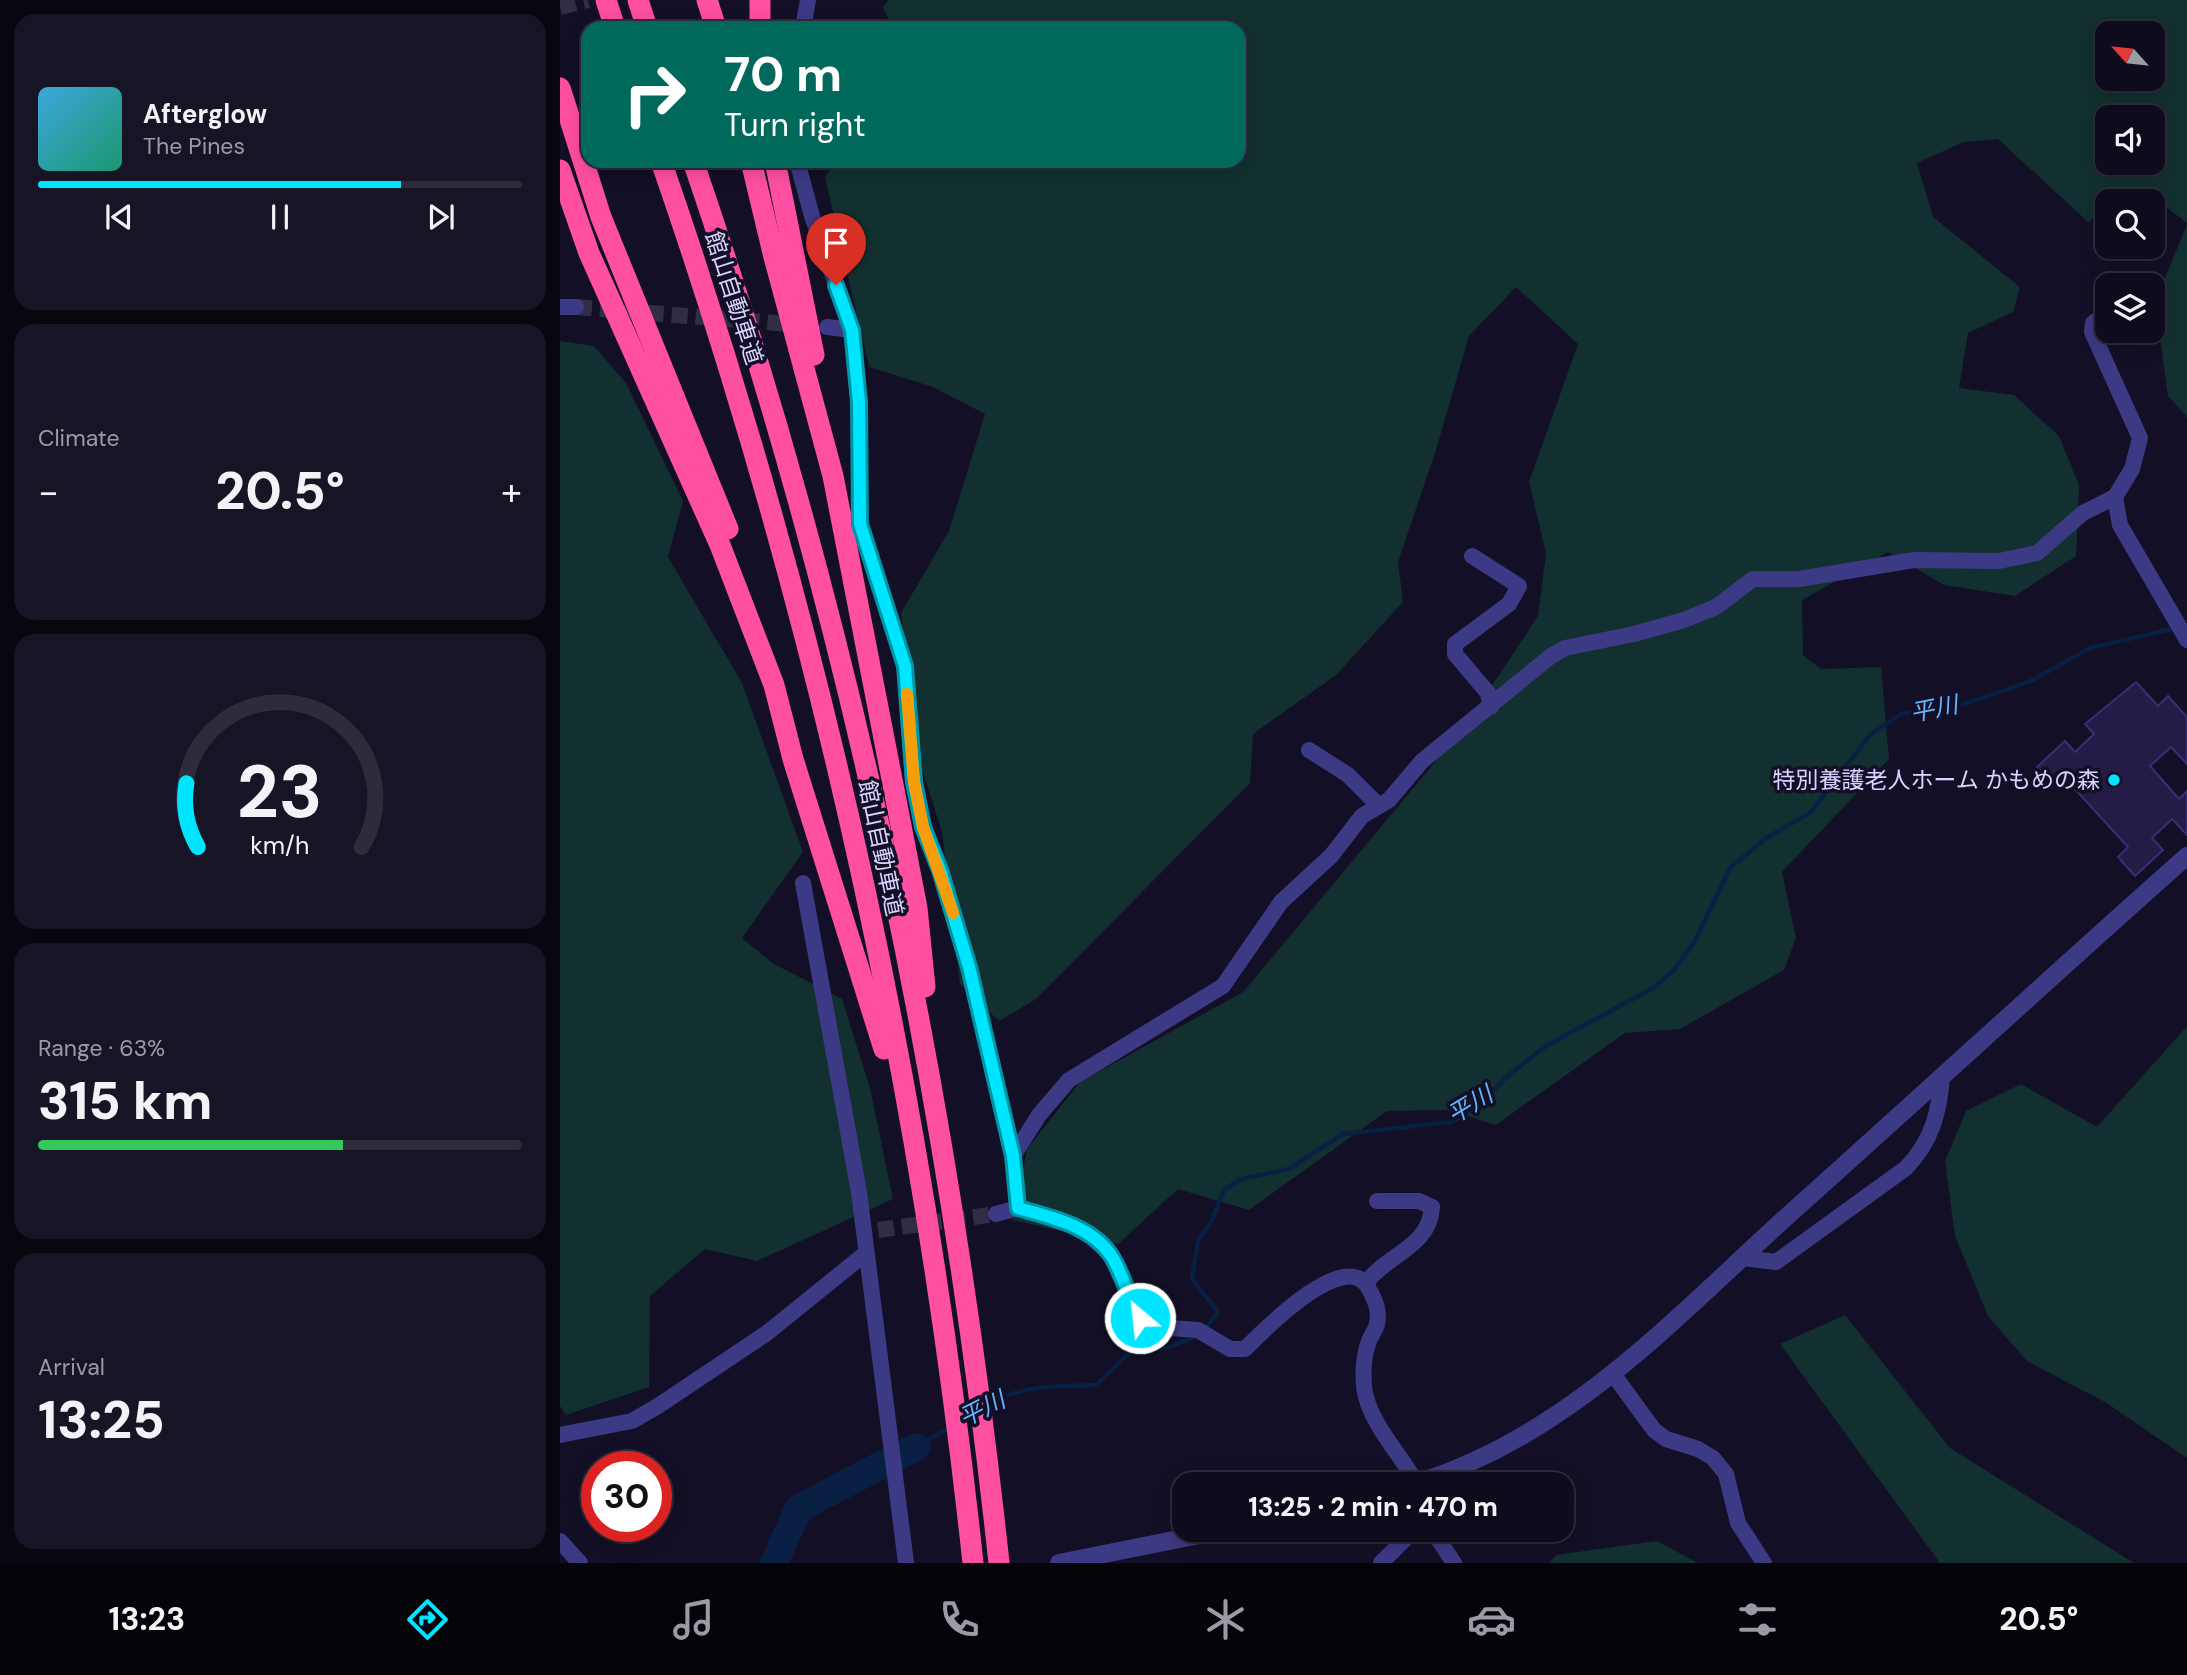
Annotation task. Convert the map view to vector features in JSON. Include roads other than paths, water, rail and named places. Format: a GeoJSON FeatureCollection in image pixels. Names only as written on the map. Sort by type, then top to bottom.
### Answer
{"type":"FeatureCollection","features":[{"type":"Feature","properties":{"kind":"highway"},"geometry":{"type":"LineString","coordinates":[[606,0],[613,21]]}},
{"type":"Feature","properties":{"kind":"highway"},"geometry":{"type":"LineString","coordinates":[[638,0],[645,21]]}},
{"type":"Feature","properties":{"kind":"highway"},"geometry":{"type":"LineString","coordinates":[[707,0],[714,21]]}},
{"type":"Feature","properties":{"kind":"highway"},"geometry":{"type":"LineString","coordinates":[[760,0],[760,21]]}},
{"type":"Feature","properties":{"kind":"highway"},"geometry":{"type":"LineString","coordinates":[[560,89],[581,154]]}},
{"type":"Feature","properties":{"kind":"highway"},"geometry":{"type":"LineString","coordinates":[[586,168],[601,216],[734,545],[829,876],[911,1131]]}},
{"type":"Feature","properties":{"kind":"highway","name":"館山自動車道"},"geometry":{"type":"LineString","coordinates":[[663,168],[743,413],[805,636],[877,948],[911,1131],[952,1396],[973,1563]]}},
{"type":"Feature","properties":{"kind":"highway","name":"館山自動車道"},"geometry":{"type":"LineString","coordinates":[[695,168],[770,404],[832,629],[909,969],[938,1126],[986,1449],[999,1563]]}},
{"type":"Feature","properties":{"kind":"highway"},"geometry":{"type":"LineString","coordinates":[[753,168],[833,476],[917,908],[938,1126]]}},
{"type":"Feature","properties":{"kind":"highway"},"geometry":{"type":"LineString","coordinates":[[776,168],[814,359],[808,382]]}},
{"type":"Feature","properties":{"kind":"highway"},"geometry":{"type":"LineString","coordinates":[[560,170],[589,253],[715,533],[774,685]]}},
{"type":"Feature","properties":{"kind":"street"},"geometry":{"type":"LineString","coordinates":[[804,21],[808,0]]}},
{"type":"Feature","properties":{"kind":"street"},"geometry":{"type":"LineString","coordinates":[[799,168],[812,216],[852,330],[859,402],[860,524],[905,666],[914,782],[923,827],[940,870],[969,967],[1013,1156],[1018,1208]]}},
{"type":"Feature","properties":{"kind":"street"},"geometry":{"type":"LineString","coordinates":[[2095,322],[2092,332],[2095,339]]}},
{"type":"Feature","properties":{"kind":"street"},"geometry":{"type":"LineString","coordinates":[[827,327],[852,330]]}},
{"type":"Feature","properties":{"kind":"street"},"geometry":{"type":"LineString","coordinates":[[1013,1156],[1039,1115],[1069,1080],[1223,986],[1281,902],[1331,856],[1362,816],[1389,800],[1422,761],[1564,648],[1684,620],[1716,607],[1754,579],[1799,579],[1914,560],[1999,561],[2037,553],[2083,513],[2115,497],[2132,469],[2140,438],[2097,343]]}},
{"type":"Feature","properties":{"kind":"street"},"geometry":{"type":"LineString","coordinates":[[2115,497],[2120,525],[2187,639]]}},
{"type":"Feature","properties":{"kind":"street"},"geometry":{"type":"LineString","coordinates":[[1472,556],[1519,586],[1509,604],[1455,644],[1455,654],[1488,693],[1491,707]]}},
{"type":"Feature","properties":{"kind":"street"},"geometry":{"type":"LineString","coordinates":[[1309,750],[1348,775],[1379,806]]}},
{"type":"Feature","properties":{"kind":"street"},"geometry":{"type":"LineString","coordinates":[[1448,1472],[1533,1430],[1613,1374],[1663,1333],[2187,856]]}},
{"type":"Feature","properties":{"kind":"street"},"geometry":{"type":"LineString","coordinates":[[803,883],[871,1231],[866,1252],[906,1563]]}},
{"type":"Feature","properties":{"kind":"street"},"geometry":{"type":"LineString","coordinates":[[1743,1258],[1776,1262],[1906,1168],[1922,1151],[1931,1136],[1940,1106],[1942,1077]]}},
{"type":"Feature","properties":{"kind":"street"},"geometry":{"type":"LineString","coordinates":[[1366,1283],[1375,1271],[1421,1239],[1432,1222],[1432,1207],[1419,1201],[1377,1201]]}},
{"type":"Feature","properties":{"kind":"street"},"geometry":{"type":"LineString","coordinates":[[996,1214],[1018,1208],[1064,1221],[1091,1237],[1110,1254],[1140,1318],[1157,1327],[1203,1333],[1230,1349],[1245,1349],[1291,1304],[1339,1276],[1354,1276],[1366,1283],[1377,1304],[1377,1325],[1367,1345],[1364,1368],[1366,1397],[1409,1472]]}},
{"type":"Feature","properties":{"kind":"street"},"geometry":{"type":"LineString","coordinates":[[560,1436],[632,1421],[657,1406],[767,1333],[866,1252]]}},
{"type":"Feature","properties":{"kind":"street"},"geometry":{"type":"LineString","coordinates":[[1613,1374],[1654,1430],[1666,1439],[1698,1449],[1713,1458],[1726,1474],[1738,1523],[1764,1563]]}},
{"type":"Feature","properties":{"kind":"street"},"geometry":{"type":"LineString","coordinates":[[1059,1563],[1172,1540]]}},
{"type":"Feature","properties":{"kind":"street"},"geometry":{"type":"LineString","coordinates":[[560,1541],[580,1563]]}},
{"type":"Feature","properties":{"kind":"street"},"geometry":{"type":"LineString","coordinates":[[1381,1563],[1402,1542]]}},
{"type":"Feature","properties":{"kind":"street"},"geometry":{"type":"LineString","coordinates":[[1440,1542],[1454,1563]]}},
{"type":"Feature","properties":{"kind":"waterway","name":"平川"},"geometry":{"type":"LineString","coordinates":[[1204,1331],[1218,1312],[1192,1279],[1198,1241],[1212,1220],[1224,1190],[1241,1179],[1289,1169],[1343,1134],[1451,1122],[1480,1105],[1505,1078],[1546,1046],[1653,988],[1673,971],[1694,943],[1730,868],[1765,839],[1811,812],[1870,735],[1901,714],[1961,705],[2031,681],[2090,648],[2176,628]]}},
{"type":"Feature","properties":{"kind":"waterway","name":"平川"},"geometry":{"type":"LineString","coordinates":[[987,1405],[1026,1390],[1096,1385],[1130,1352],[1169,1347],[1197,1336]]}},
{"type":"Feature","properties":{"kind":"waterway","name":"平川"},"geometry":{"type":"LineString","coordinates":[[916,1447],[949,1428]]}},
{"type":"Feature","properties":{"kind":"waterway","name":"平川"},"geometry":{"type":"LineString","coordinates":[[774,1563],[799,1508],[916,1447]]}},
{"type":"Feature","properties":{"kind":"tunnel"},"geometry":{"type":"LineString","coordinates":[[560,7],[588,0]]}},
{"type":"Feature","properties":{"kind":"tunnel"},"geometry":{"type":"LineString","coordinates":[[576,307],[800,325]]}},
{"type":"Feature","properties":{"kind":"tunnel"},"geometry":{"type":"LineString","coordinates":[[878,1230],[996,1214]]}},
{"type":"Feature","properties":{"kind":"place","name":"特別養護老人ホーム かもめの森"},"geometry":{"type":"Point","coordinates":[2114,780]}}]}
